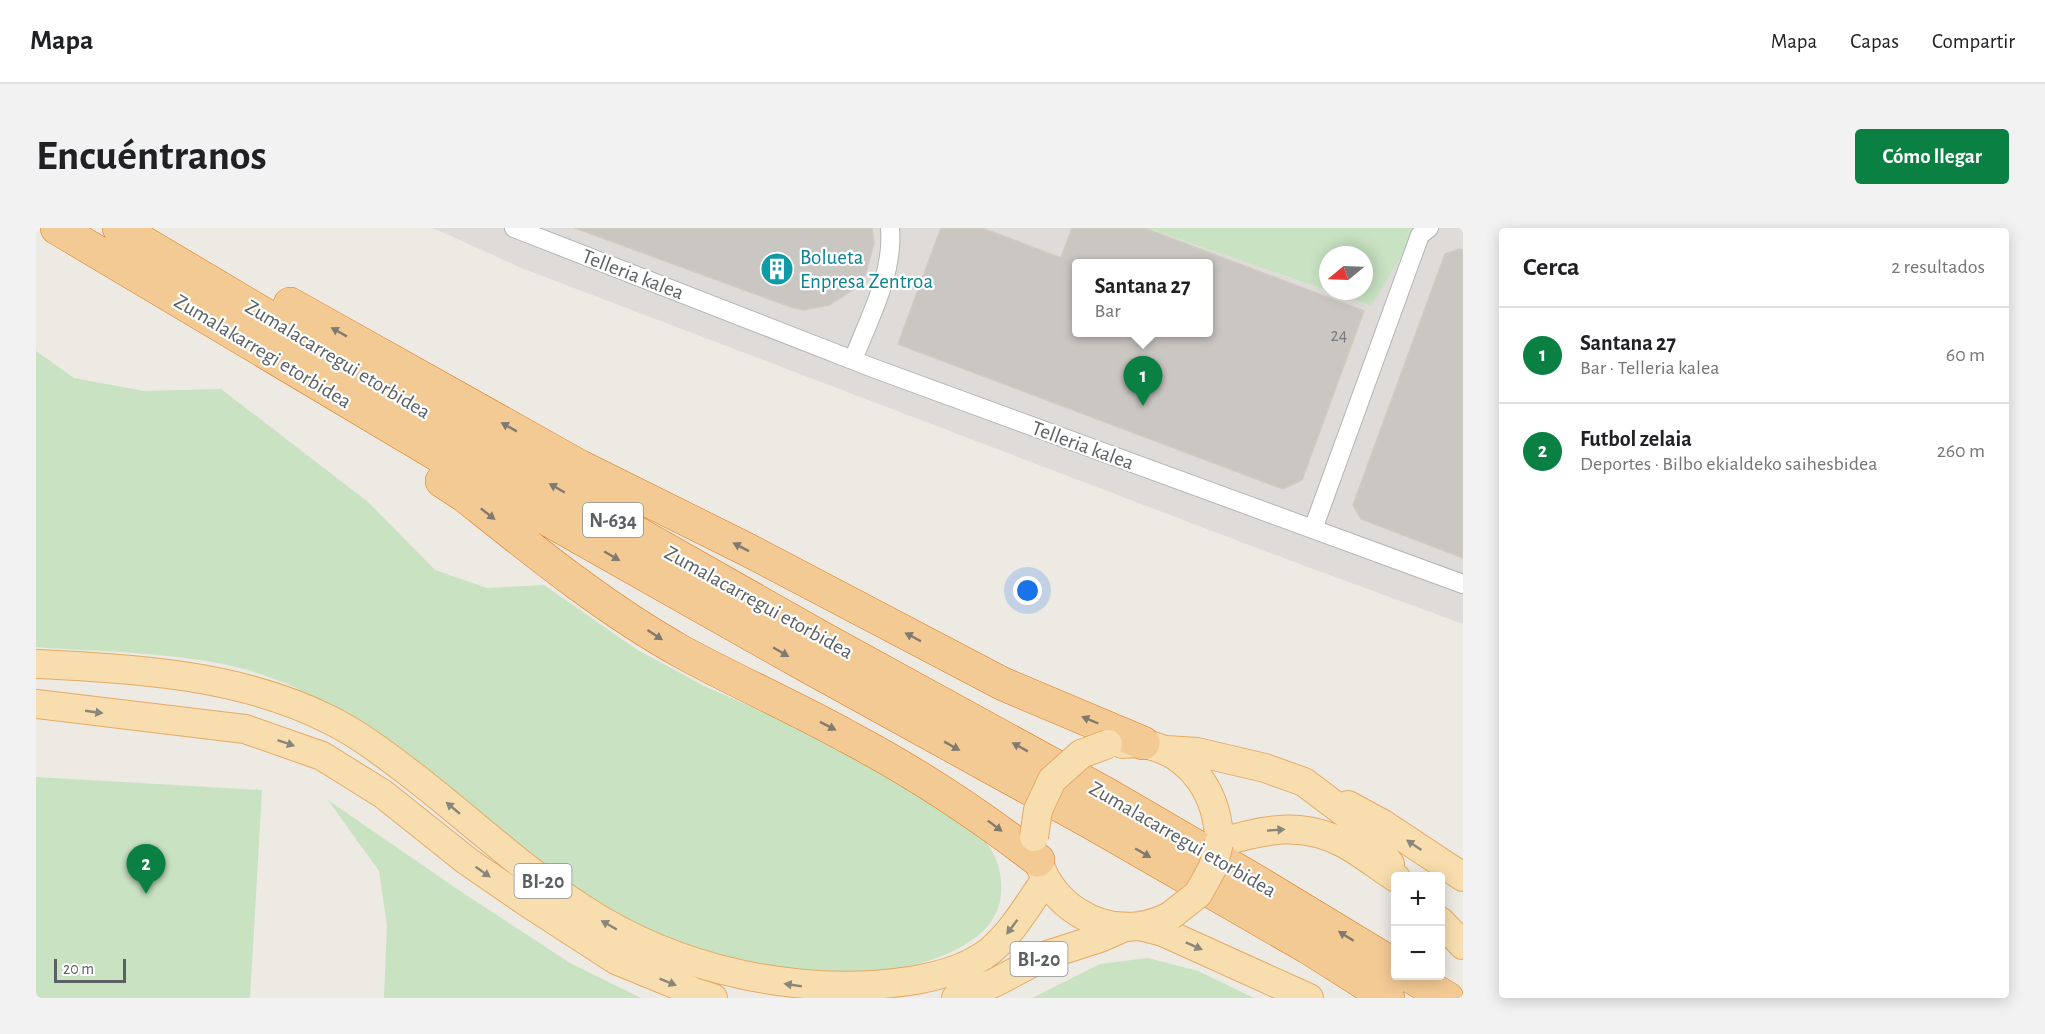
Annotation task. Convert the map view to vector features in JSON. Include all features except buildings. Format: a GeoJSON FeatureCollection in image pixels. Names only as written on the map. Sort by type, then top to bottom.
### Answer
{"type":"FeatureCollection","features":[{"type":"Feature","properties":{"kind":"highway","name":"N-634"},"geometry":{"type":"LineString","coordinates":[[57,228],[200,253],[579,466],[748,550],[1003,684],[1154,747]]}},
{"type":"Feature","properties":{"kind":"highway","name":"N-634"},"geometry":{"type":"LineString","coordinates":[[118,240],[175,321],[465,496],[606,603],[681,651],[850,737],[926,781],[1040,859]]}},
{"type":"Feature","properties":{"kind":"highway","name":"Zumalakarregi etorbidea"},"geometry":{"type":"LineString","coordinates":[[118,240],[416,442]]}},
{"type":"Feature","properties":{"kind":"highway","name":"Zumalacarregui etorbidea"},"geometry":{"type":"LineString","coordinates":[[118,240],[832,644],[1108,795],[1391,964]]}},
{"type":"Feature","properties":{"kind":"highway","name":"Zumalacarregui etorbidea"},"geometry":{"type":"LineString","coordinates":[[416,442],[532,511],[796,661],[1092,824],[1309,948],[1388,998]]}},
{"type":"Feature","properties":{"kind":"highway"},"geometry":{"type":"LineString","coordinates":[[1418,980],[1447,998]]}},
{"type":"Feature","properties":{"kind":"main road","name":"BI-20"},"geometry":{"type":"LineString","coordinates":[[36,664],[177,676],[220,683],[282,699],[332,721],[391,759],[538,877],[613,928],[657,949],[734,974],[803,987],[843,988],[897,984],[937,976],[972,962],[990,951],[1006,934],[1040,859]]}},
{"type":"Feature","properties":{"kind":"main road","name":"BI-20"},"geometry":{"type":"LineString","coordinates":[[36,704],[245,729],[322,756],[383,794],[467,861],[616,960],[713,998]]}},
{"type":"Feature","properties":{"kind":"main road"},"geometry":{"type":"LineString","coordinates":[[1309,998],[1163,932],[1099,923],[1079,914],[1056,894],[1040,859],[1038,810],[1052,780],[1081,754],[1108,744],[1197,752],[1265,768],[1304,782],[1383,824],[1463,877]]}},
{"type":"Feature","properties":{"kind":"main road"},"geometry":{"type":"LineString","coordinates":[[1132,927],[1152,924],[1170,916],[1198,894],[1214,867],[1219,843],[1216,811],[1207,788],[1185,762],[1154,747]]}},
{"type":"Feature","properties":{"kind":"main road"},"geometry":{"type":"LineString","coordinates":[[1304,782],[1353,819],[1398,872]]}},
{"type":"Feature","properties":{"kind":"main road"},"geometry":{"type":"LineString","coordinates":[[1219,843],[1250,833],[1274,829],[1303,829],[1344,844],[1391,875]]}},
{"type":"Feature","properties":{"kind":"main road"},"geometry":{"type":"LineString","coordinates":[[1445,926],[1463,945]]}},
{"type":"Feature","properties":{"kind":"main road","name":"BI-20"},"geometry":{"type":"LineString","coordinates":[[956,998],[994,983],[1047,955],[1132,927]]}},
{"type":"Feature","properties":{"kind":"street","name":"Telleria kalea"},"geometry":{"type":"LineString","coordinates":[[514,228],[853,360],[1463,584]]}},
{"type":"Feature","properties":{"kind":"street"},"geometry":{"type":"LineString","coordinates":[[853,360],[887,272],[892,247],[890,228]]}},
{"type":"Feature","properties":{"kind":"street"},"geometry":{"type":"LineString","coordinates":[[1313,529],[1420,235],[1429,228]]}},
{"type":"Feature","properties":{"kind":"shaded area"},"geometry":{"type":"Polygon","coordinates":[[[433,228],[1147,228],[1319,288],[1319,300],[1353,300],[1370,306],[1418,228],[1463,228],[1463,624],[1270,553],[524,269],[433,228]]]}},
{"type":"Feature","properties":{"kind":"green space"},"geometry":{"type":"Polygon","coordinates":[[[1147,228],[1418,228],[1371,306],[1354,300],[1373,300],[1373,246],[1319,246],[1319,288],[1147,228]]]}},
{"type":"Feature","properties":{"kind":"green space"},"geometry":{"type":"Polygon","coordinates":[[[36,351],[74,378],[144,391],[221,389],[368,502],[435,570],[487,588],[544,585],[636,649],[704,686],[802,729],[963,819],[986,843],[1000,871],[1001,894],[993,919],[975,938],[964,945],[928,961],[895,969],[858,972],[803,971],[765,966],[721,956],[654,933],[601,905],[550,869],[400,747],[350,715],[281,681],[236,667],[187,658],[36,647],[36,351]]]}},
{"type":"Feature","properties":{"kind":"green space"},"geometry":{"type":"Polygon","coordinates":[[[36,777],[262,790],[250,998],[36,998],[36,777]]]}},
{"type":"Feature","properties":{"kind":"green space"},"geometry":{"type":"Polygon","coordinates":[[[328,800],[570,963],[641,998],[384,998],[387,925],[379,871],[328,800]]]}},
{"type":"Feature","properties":{"kind":"green space"},"geometry":{"type":"Polygon","coordinates":[[[1148,958],[1198,971],[1254,998],[1032,998],[1100,964],[1148,958]]]}},
{"type":"Feature","properties":{"kind":"place","name":"Bolueta Enpresa Zentroa"},"geometry":{"type":"Point","coordinates":[777,269]}},
{"type":"Feature","properties":{"kind":"place","name":"Santana 27"},"geometry":{"type":"Point","coordinates":[1143,406]}},
{"type":"Feature","properties":{"kind":"place","name":"Futbol zelaia"},"geometry":{"type":"Point","coordinates":[146,894]}}]}
